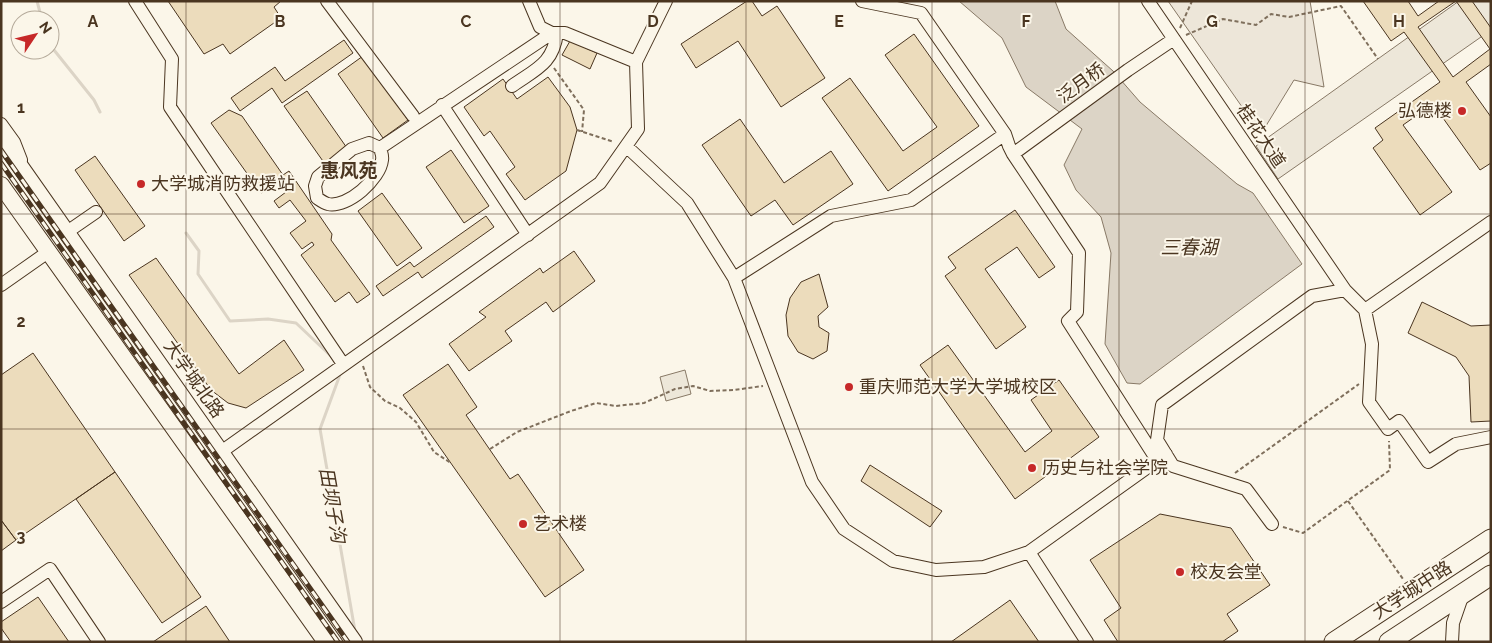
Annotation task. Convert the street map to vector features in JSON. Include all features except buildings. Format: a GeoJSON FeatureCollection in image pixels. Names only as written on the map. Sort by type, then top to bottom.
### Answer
{"type":"FeatureCollection","features":[{"type":"Feature","properties":{"kind":"highway","name":"大学城中路"},"geometry":{"type":"LineString","coordinates":[[1334,642],[1491,539]]}},
{"type":"Feature","properties":{"kind":"highway","name":"大学城中路"},"geometry":{"type":"LineString","coordinates":[[1389,642],[1491,575]]}},
{"type":"Feature","properties":{"kind":"main road","name":"大学城北路"},"geometry":{"type":"LineString","coordinates":[[1,139],[353,640]]}},
{"type":"Feature","properties":{"kind":"main road"},"geometry":{"type":"LineString","coordinates":[[1,185],[326,642]]}},
{"type":"Feature","properties":{"kind":"street"},"geometry":{"type":"LineString","coordinates":[[135,1],[172,59],[170,107],[343,364]]}},
{"type":"Feature","properties":{"kind":"street"},"geometry":{"type":"LineString","coordinates":[[327,1],[413,116]]}},
{"type":"Feature","properties":{"kind":"street"},"geometry":{"type":"LineString","coordinates":[[529,1],[540,27],[555,33],[565,34],[636,62]]}},
{"type":"Feature","properties":{"kind":"street"},"geometry":{"type":"LineString","coordinates":[[221,452],[454,285],[528,236],[600,183],[638,129],[636,62],[666,1]]}},
{"type":"Feature","properties":{"kind":"street"},"geometry":{"type":"LineString","coordinates":[[862,1],[921,13],[1005,134],[1013,154],[1079,253],[1077,312],[1068,322],[1161,457],[1173,466],[1246,489],[1272,524]]}},
{"type":"Feature","properties":{"kind":"street","name":"桂花大道"},"geometry":{"type":"LineString","coordinates":[[1148,1],[1345,290],[1365,310]]}},
{"type":"Feature","properties":{"kind":"street"},"geometry":{"type":"LineString","coordinates":[[512,86],[548,60],[555,47],[555,33]]}},
{"type":"Feature","properties":{"kind":"street"},"geometry":{"type":"LineString","coordinates":[[380,148],[442,105],[555,33]]}},
{"type":"Feature","properties":{"kind":"street","name":"泛月桥"},"geometry":{"type":"LineString","coordinates":[[1013,154],[1128,70],[1174,39]]}},
{"type":"Feature","properties":{"kind":"street"},"geometry":{"type":"LineString","coordinates":[[442,105],[528,236]]}},
{"type":"Feature","properties":{"kind":"street"},"geometry":{"type":"LineString","coordinates":[[1,124],[14,142],[30,180]]}},
{"type":"Feature","properties":{"kind":"street"},"geometry":{"type":"LineString","coordinates":[[734,278],[831,216],[911,200],[1005,134]]}},
{"type":"Feature","properties":{"kind":"street"},"geometry":{"type":"LineString","coordinates":[[368,143],[380,148],[383,158],[380,169],[374,180],[360,192],[341,203],[327,204],[317,198],[315,186],[318,177],[352,149],[368,143]]}},
{"type":"Feature","properties":{"kind":"street"},"geometry":{"type":"LineString","coordinates":[[626,146],[687,204],[734,278],[812,482],[844,529],[893,561],[936,570],[984,567],[1029,552],[1161,457]]}},
{"type":"Feature","properties":{"kind":"street"},"geometry":{"type":"LineString","coordinates":[[1,191],[15,204]]}},
{"type":"Feature","properties":{"kind":"street"},"geometry":{"type":"LineString","coordinates":[[66,232],[96,212]]}},
{"type":"Feature","properties":{"kind":"street"},"geometry":{"type":"LineString","coordinates":[[1491,222],[1365,310],[1372,344],[1369,402],[1388,429],[1399,421],[1428,462],[1456,444],[1491,437]]}},
{"type":"Feature","properties":{"kind":"street"},"geometry":{"type":"LineString","coordinates":[[1,285],[48,252]]}},
{"type":"Feature","properties":{"kind":"street"},"geometry":{"type":"LineString","coordinates":[[1161,457],[1157,440],[1162,405],[1312,296],[1345,290]]}},
{"type":"Feature","properties":{"kind":"street"},"geometry":{"type":"LineString","coordinates":[[1029,552],[1087,642]]}},
{"type":"Feature","properties":{"kind":"street"},"geometry":{"type":"LineString","coordinates":[[1,602],[50,569],[98,642]]}},
{"type":"Feature","properties":{"kind":"street"},"geometry":{"type":"LineString","coordinates":[[1452,642],[1453,623],[1463,593]]}},
{"type":"Feature","properties":{"kind":"path"},"geometry":{"type":"LineString","coordinates":[[1174,39],[1192,1]]}},
{"type":"Feature","properties":{"kind":"path"},"geometry":{"type":"LineString","coordinates":[[1174,39],[1223,19],[1256,25],[1271,14],[1289,17],[1341,6],[1378,59]]}},
{"type":"Feature","properties":{"kind":"path"},"geometry":{"type":"LineString","coordinates":[[548,60],[584,110],[582,132]]}},
{"type":"Feature","properties":{"kind":"path"},"geometry":{"type":"LineString","coordinates":[[576,130],[626,146]]}},
{"type":"Feature","properties":{"kind":"path"},"geometry":{"type":"LineString","coordinates":[[361,351],[370,387],[385,401],[400,408],[416,422],[434,452],[451,463]]}},
{"type":"Feature","properties":{"kind":"path"},"geometry":{"type":"LineString","coordinates":[[1223,482],[1370,376]]}},
{"type":"Feature","properties":{"kind":"path"},"geometry":{"type":"LineString","coordinates":[[490,449],[517,432],[571,411],[596,404],[616,406],[644,403],[676,389],[693,386],[710,391],[734,390],[764,385],[778,395]]}},
{"type":"Feature","properties":{"kind":"path"},"geometry":{"type":"LineString","coordinates":[[1272,524],[1303,533],[1390,470],[1388,429]]}},
{"type":"Feature","properties":{"kind":"path"},"geometry":{"type":"LineString","coordinates":[[1348,501],[1412,591]]}},
{"type":"Feature","properties":{"kind":"shaded area"},"geometry":{"type":"Polygon","coordinates":[[[1168,1],[1310,1],[1324,87],[1294,80],[1261,134],[1168,1]]]}},
{"type":"Feature","properties":{"kind":"shaded area"},"geometry":{"type":"Polygon","coordinates":[[[1459,1],[1491,1],[1491,30],[1278,179],[1256,146],[1459,1]]]}},
{"type":"Feature","properties":{"kind":"shaded area"},"geometry":{"type":"Polygon","coordinates":[[[685,370],[691,394],[666,401],[660,377],[685,370]]]}},
{"type":"Feature","properties":{"kind":"water","name":"三春湖"},"geometry":{"type":"Polygon","coordinates":[[[959,1],[1055,1],[1066,29],[1113,71],[1140,102],[1237,184],[1253,193],[1302,264],[1140,384],[1127,383],[1105,344],[1111,253],[1101,217],[1076,190],[1064,165],[1082,129],[1026,87],[1002,38],[959,1]]]}},
{"type":"Feature","properties":{"kind":"waterway","name":"田坝子沟"},"geometry":{"type":"LineString","coordinates":[[37,1],[39,10]]}},
{"type":"Feature","properties":{"kind":"waterway","name":"田坝子沟"},"geometry":{"type":"LineString","coordinates":[[60,58],[94,100],[100,112]]}},
{"type":"Feature","properties":{"kind":"waterway","name":"田坝子沟"},"geometry":{"type":"LineString","coordinates":[[186,233],[199,251],[198,274],[230,321],[268,319],[296,323],[333,358]]}},
{"type":"Feature","properties":{"kind":"waterway","name":"田坝子沟"},"geometry":{"type":"LineString","coordinates":[[341,372],[320,429],[355,631]]}},
{"type":"Feature","properties":{"kind":"railway"},"geometry":{"type":"LineString","coordinates":[[1,150],[348,642]]}},
{"type":"Feature","properties":{"kind":"railway"},"geometry":{"type":"LineString","coordinates":[[1,163],[338,642]]}},
{"type":"Feature","properties":{"kind":"place","name":"弘德楼"},"geometry":{"type":"Point","coordinates":[1462,111]}},
{"type":"Feature","properties":{"kind":"place","name":"大学城消防救援站"},"geometry":{"type":"Point","coordinates":[141,184]}},
{"type":"Feature","properties":{"kind":"place","name":"重庆师范大学大学城校区"},"geometry":{"type":"Point","coordinates":[849,387]}},
{"type":"Feature","properties":{"kind":"place","name":"历史与社会学院"},"geometry":{"type":"Point","coordinates":[1032,468]}},
{"type":"Feature","properties":{"kind":"place","name":"艺术楼"},"geometry":{"type":"Point","coordinates":[523,524]}},
{"type":"Feature","properties":{"kind":"place","name":"校友会堂"},"geometry":{"type":"Point","coordinates":[1180,572]}},
{"type":"Feature","properties":{"kind":"district","name":"惠风苑"},"geometry":{"type":"Point","coordinates":[349,170]}}]}
